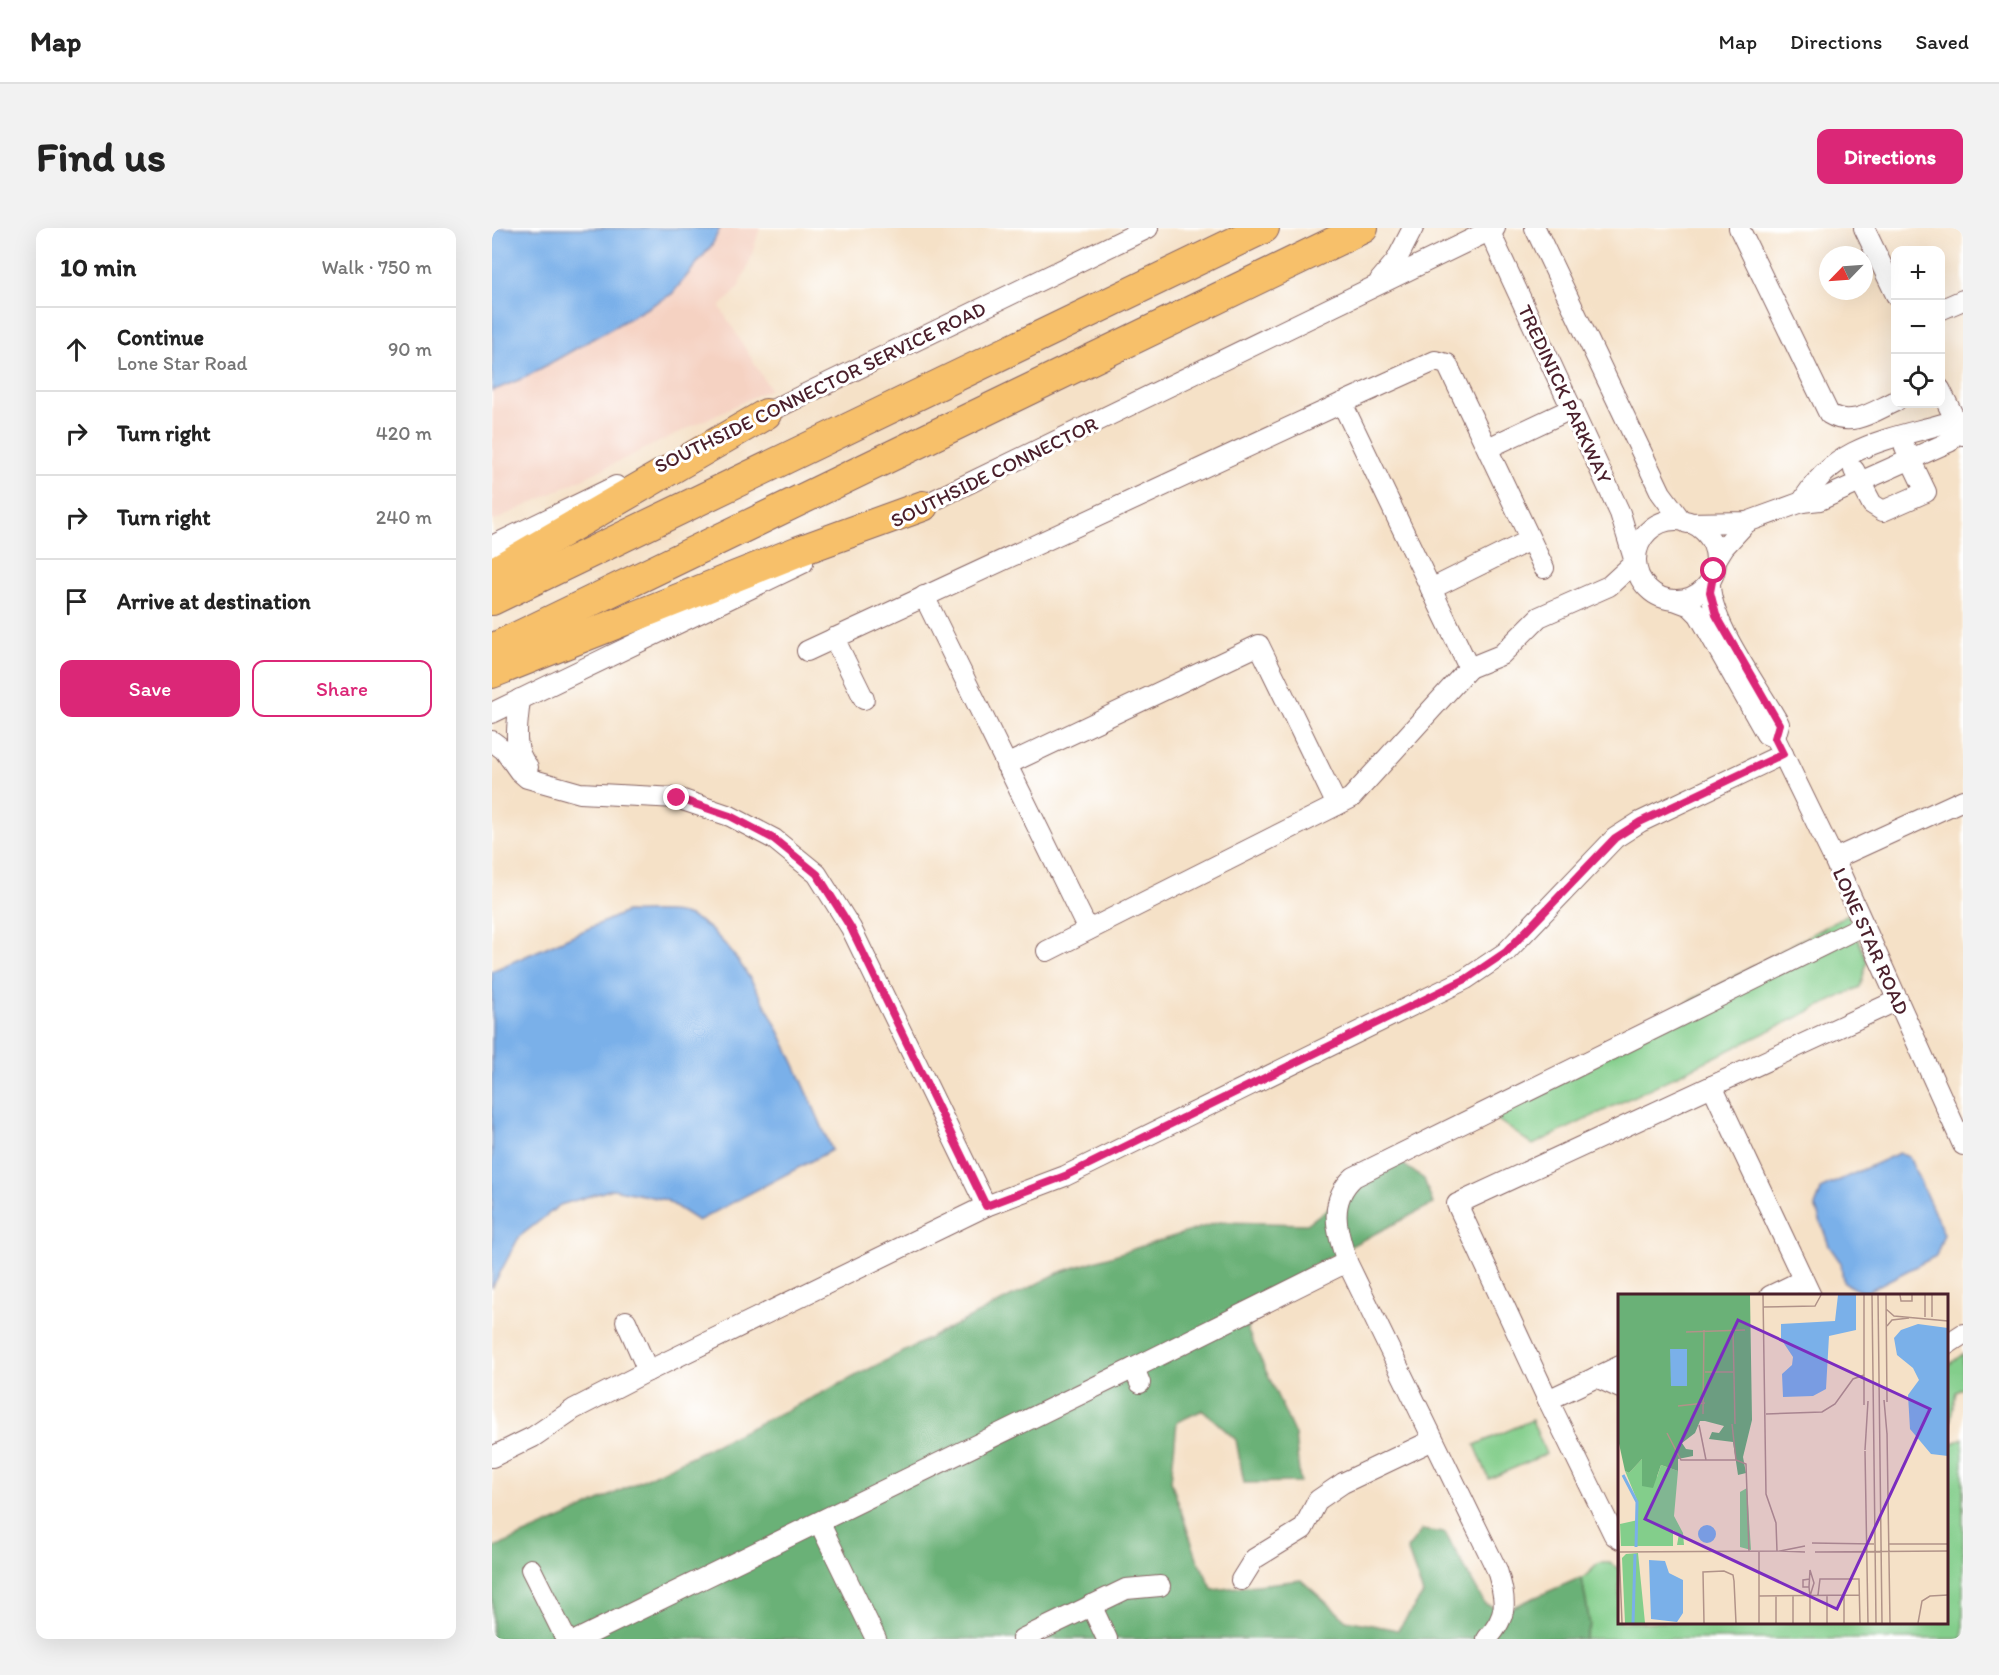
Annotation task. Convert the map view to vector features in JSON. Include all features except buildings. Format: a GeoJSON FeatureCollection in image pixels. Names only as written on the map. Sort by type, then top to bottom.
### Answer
{"type":"FeatureCollection","features":[{"type":"Feature","properties":{"kind":"highway"},"geometry":{"type":"LineString","coordinates":[[492,600],[1264,228]]}},
{"type":"Feature","properties":{"kind":"highway"},"geometry":{"type":"LineString","coordinates":[[492,649],[1363,228]]}},
{"type":"Feature","properties":{"kind":"highway"},"geometry":{"type":"LineString","coordinates":[[492,573],[766,414]]}},
{"type":"Feature","properties":{"kind":"highway"},"geometry":{"type":"LineString","coordinates":[[492,673],[799,551],[923,506]]}},
{"type":"Feature","properties":{"kind":"street","name":"SOUTHSIDE CONNECTOR SERVICE ROAD"},"geometry":{"type":"LineString","coordinates":[[492,546],[1148,228]]}},
{"type":"Feature","properties":{"kind":"street"},"geometry":{"type":"LineString","coordinates":[[1372,288],[1396,261],[1413,228]]}},
{"type":"Feature","properties":{"kind":"street"},"geometry":{"type":"LineString","coordinates":[[1535,228],[1661,493],[1684,521],[1705,532],[1711,541],[1716,560]]}},
{"type":"Feature","properties":{"kind":"street"},"geometry":{"type":"LineString","coordinates":[[1739,228],[1829,414],[1838,419],[1854,421],[1891,403]]}},
{"type":"Feature","properties":{"kind":"street"},"geometry":{"type":"LineString","coordinates":[[1863,228],[1891,285]]}},
{"type":"Feature","properties":{"kind":"street","name":"SOUTHSIDE CONNECTOR"},"geometry":{"type":"LineString","coordinates":[[492,713],[1491,229]]}},
{"type":"Feature","properties":{"kind":"street","name":"TREDINICK PARKWAY"},"geometry":{"type":"LineString","coordinates":[[1491,229],[1620,513],[1635,562]]}},
{"type":"Feature","properties":{"kind":"street"},"geometry":{"type":"LineString","coordinates":[[1945,308],[1963,300]]}},
{"type":"Feature","properties":{"kind":"street"},"geometry":{"type":"LineString","coordinates":[[807,651],[1435,361],[1447,364],[1544,568]]}},
{"type":"Feature","properties":{"kind":"street"},"geometry":{"type":"LineString","coordinates":[[1945,396],[1962,430]]}},
{"type":"Feature","properties":{"kind":"street"},"geometry":{"type":"LineString","coordinates":[[1342,404],[1469,668]]}},
{"type":"Feature","properties":{"kind":"street"},"geometry":{"type":"LineString","coordinates":[[1488,448],[1573,408]]}},
{"type":"Feature","properties":{"kind":"street"},"geometry":{"type":"LineString","coordinates":[[1802,502],[1812,486],[1848,456],[1870,443],[1942,424],[1962,430]]}},
{"type":"Feature","properties":{"kind":"street"},"geometry":{"type":"LineString","coordinates":[[1047,951],[1351,798],[1469,668],[1501,655],[1539,617],[1609,586],[1635,562],[1641,540],[1648,531],[1669,520],[1747,522],[1802,502],[1820,500],[1863,488],[1914,466],[1962,430]]}},
{"type":"Feature","properties":{"kind":"street"},"geometry":{"type":"LineString","coordinates":[[1848,456],[1872,504],[1883,511],[1926,492],[1899,435]]}},
{"type":"Feature","properties":{"kind":"street"},"geometry":{"type":"LineString","coordinates":[[1635,562],[1646,587],[1654,594],[1674,600],[1695,595],[1710,580],[1716,560],[1724,547],[1747,522]]}},
{"type":"Feature","properties":{"kind":"street"},"geometry":{"type":"LineString","coordinates":[[1431,590],[1530,540]]}},
{"type":"Feature","properties":{"kind":"street","name":"LONE STAR ROAD"},"geometry":{"type":"LineString","coordinates":[[1710,580],[1710,592],[1716,615],[1779,724],[1779,746]]}},
{"type":"Feature","properties":{"kind":"street"},"geometry":{"type":"LineString","coordinates":[[1609,586],[1646,587]]}},
{"type":"Feature","properties":{"kind":"street"},"geometry":{"type":"LineString","coordinates":[[924,596],[1088,930]]}},
{"type":"Feature","properties":{"kind":"street","name":"LONE STAR ROAD"},"geometry":{"type":"LineString","coordinates":[[1674,600],[1690,606],[1700,615],[1766,734],[1779,746],[1834,859],[1963,1145]]}},
{"type":"Feature","properties":{"kind":"street"},"geometry":{"type":"LineString","coordinates":[[834,638],[864,699]]}},
{"type":"Feature","properties":{"kind":"street"},"geometry":{"type":"LineString","coordinates":[[1006,765],[1259,645],[1337,805]]}},
{"type":"Feature","properties":{"kind":"street"},"geometry":{"type":"LineString","coordinates":[[520,699],[518,752],[536,779]]}},
{"type":"Feature","properties":{"kind":"street"},"geometry":{"type":"LineString","coordinates":[[492,741],[504,750],[527,778],[580,793],[677,798],[730,816],[774,839],[817,874],[851,928],[986,1206]]}},
{"type":"Feature","properties":{"kind":"street"},"geometry":{"type":"LineString","coordinates":[[492,1457],[533,1437],[574,1409],[648,1371],[986,1206],[1065,1176],[1466,979],[1506,952],[1615,838],[1779,746]]}},
{"type":"Feature","properties":{"kind":"street"},"geometry":{"type":"LineString","coordinates":[[1834,859],[1963,800]]}},
{"type":"Feature","properties":{"kind":"street"},"geometry":{"type":"LineString","coordinates":[[1487,1639],[1503,1616],[1504,1594],[1497,1570],[1347,1262],[1337,1233],[1335,1209],[1343,1186],[1354,1177],[1864,925]]}},
{"type":"Feature","properties":{"kind":"street"},"geometry":{"type":"LineString","coordinates":[[1618,1538],[1614,1535],[1548,1400],[1457,1204],[1898,1000]]}},
{"type":"Feature","properties":{"kind":"street"},"geometry":{"type":"LineString","coordinates":[[1712,1086],[1807,1288],[1779,1294]]}},
{"type":"Feature","properties":{"kind":"street"},"geometry":{"type":"LineString","coordinates":[[579,1639],[1137,1376],[1347,1262]]}},
{"type":"Feature","properties":{"kind":"street"},"geometry":{"type":"LineString","coordinates":[[626,1321],[648,1371]]}},
{"type":"Feature","properties":{"kind":"street"},"geometry":{"type":"LineString","coordinates":[[1948,1344],[1963,1334]]}},
{"type":"Feature","properties":{"kind":"street"},"geometry":{"type":"LineString","coordinates":[[1548,1400],[1618,1367]]}},
{"type":"Feature","properties":{"kind":"street"},"geometry":{"type":"LineString","coordinates":[[1596,1377],[1618,1387]]}},
{"type":"Feature","properties":{"kind":"street"},"geometry":{"type":"LineString","coordinates":[[1241,1580],[1254,1559],[1303,1529],[1318,1500],[1343,1483],[1434,1440]]}},
{"type":"Feature","properties":{"kind":"street"},"geometry":{"type":"LineString","coordinates":[[820,1524],[876,1639]]}},
{"type":"Feature","properties":{"kind":"street"},"geometry":{"type":"LineString","coordinates":[[531,1569],[566,1639]]}},
{"type":"Feature","properties":{"kind":"street"},"geometry":{"type":"LineString","coordinates":[[1022,1639],[1126,1589],[1160,1586]]}},
{"type":"Feature","properties":{"kind":"street"},"geometry":{"type":"LineString","coordinates":[[1091,1605],[1107,1639]]}},
{"type":"Feature","properties":{"kind":"shaded area"},"geometry":{"type":"Polygon","coordinates":[[[492,228],[760,228],[748,266],[737,290],[720,307],[770,389],[492,522],[492,228]]]}},
{"type":"Feature","properties":{"kind":"green space"},"geometry":{"type":"Polygon","coordinates":[[[1848,914],[1867,962],[1860,987],[1533,1145],[1488,1113],[1848,914]]]}},
{"type":"Feature","properties":{"kind":"green space"},"geometry":{"type":"Polygon","coordinates":[[[1400,1162],[1424,1179],[1433,1204],[1304,1270],[1247,1329],[1295,1435],[1300,1482],[1244,1483],[1236,1440],[1203,1410],[1177,1422],[1171,1481],[1197,1558],[1213,1590],[1301,1580],[1346,1620],[1398,1630],[1423,1594],[1407,1549],[1422,1530],[1445,1533],[1485,1604],[1504,1611],[1577,1579],[1582,1579],[1590,1625],[1584,1639],[492,1639],[492,1549],[568,1516],[826,1391],[1060,1272],[1219,1222],[1307,1224],[1351,1191],[1400,1162]]]}},
{"type":"Feature","properties":{"kind":"green space"},"geometry":{"type":"Polygon","coordinates":[[[1963,1354],[1963,1388],[1956,1392],[1948,1433],[1948,1365],[1963,1354]]]}},
{"type":"Feature","properties":{"kind":"green space"},"geometry":{"type":"Polygon","coordinates":[[[1532,1420],[1546,1454],[1489,1479],[1475,1445],[1532,1420]]]}},
{"type":"Feature","properties":{"kind":"green space"},"geometry":{"type":"Polygon","coordinates":[[[1963,1438],[1963,1639],[1584,1639],[1590,1625],[1582,1579],[1599,1563],[1610,1563],[1618,1567],[1618,1624],[1948,1624],[1948,1446],[1963,1438]]]}},
{"type":"Feature","properties":{"kind":"water"},"geometry":{"type":"Polygon","coordinates":[[[492,228],[720,228],[712,245],[672,294],[526,377],[492,391],[492,228]]]}},
{"type":"Feature","properties":{"kind":"water"},"geometry":{"type":"Polygon","coordinates":[[[626,912],[666,912],[689,916],[712,931],[733,955],[774,1020],[832,1150],[698,1221],[666,1200],[613,1189],[560,1205],[519,1237],[492,1288],[492,971],[626,912]]]}},
{"type":"Feature","properties":{"kind":"water"},"geometry":{"type":"Polygon","coordinates":[[[1899,1153],[1909,1157],[1944,1234],[1936,1256],[1866,1292],[1853,1288],[1843,1281],[1841,1263],[1829,1246],[1815,1206],[1822,1188],[1899,1153]]]}},
{"type":"Feature","properties":{"kind":"route"},"geometry":{"type":"LineString","coordinates":[[677,798],[730,816],[774,839],[817,874],[851,928],[986,1206],[1065,1176],[1466,979],[1506,952],[1615,838],[1640,822],[1783,754],[1775,738],[1779,724],[1716,615],[1710,592],[1710,580],[1714,571]]}}]}
